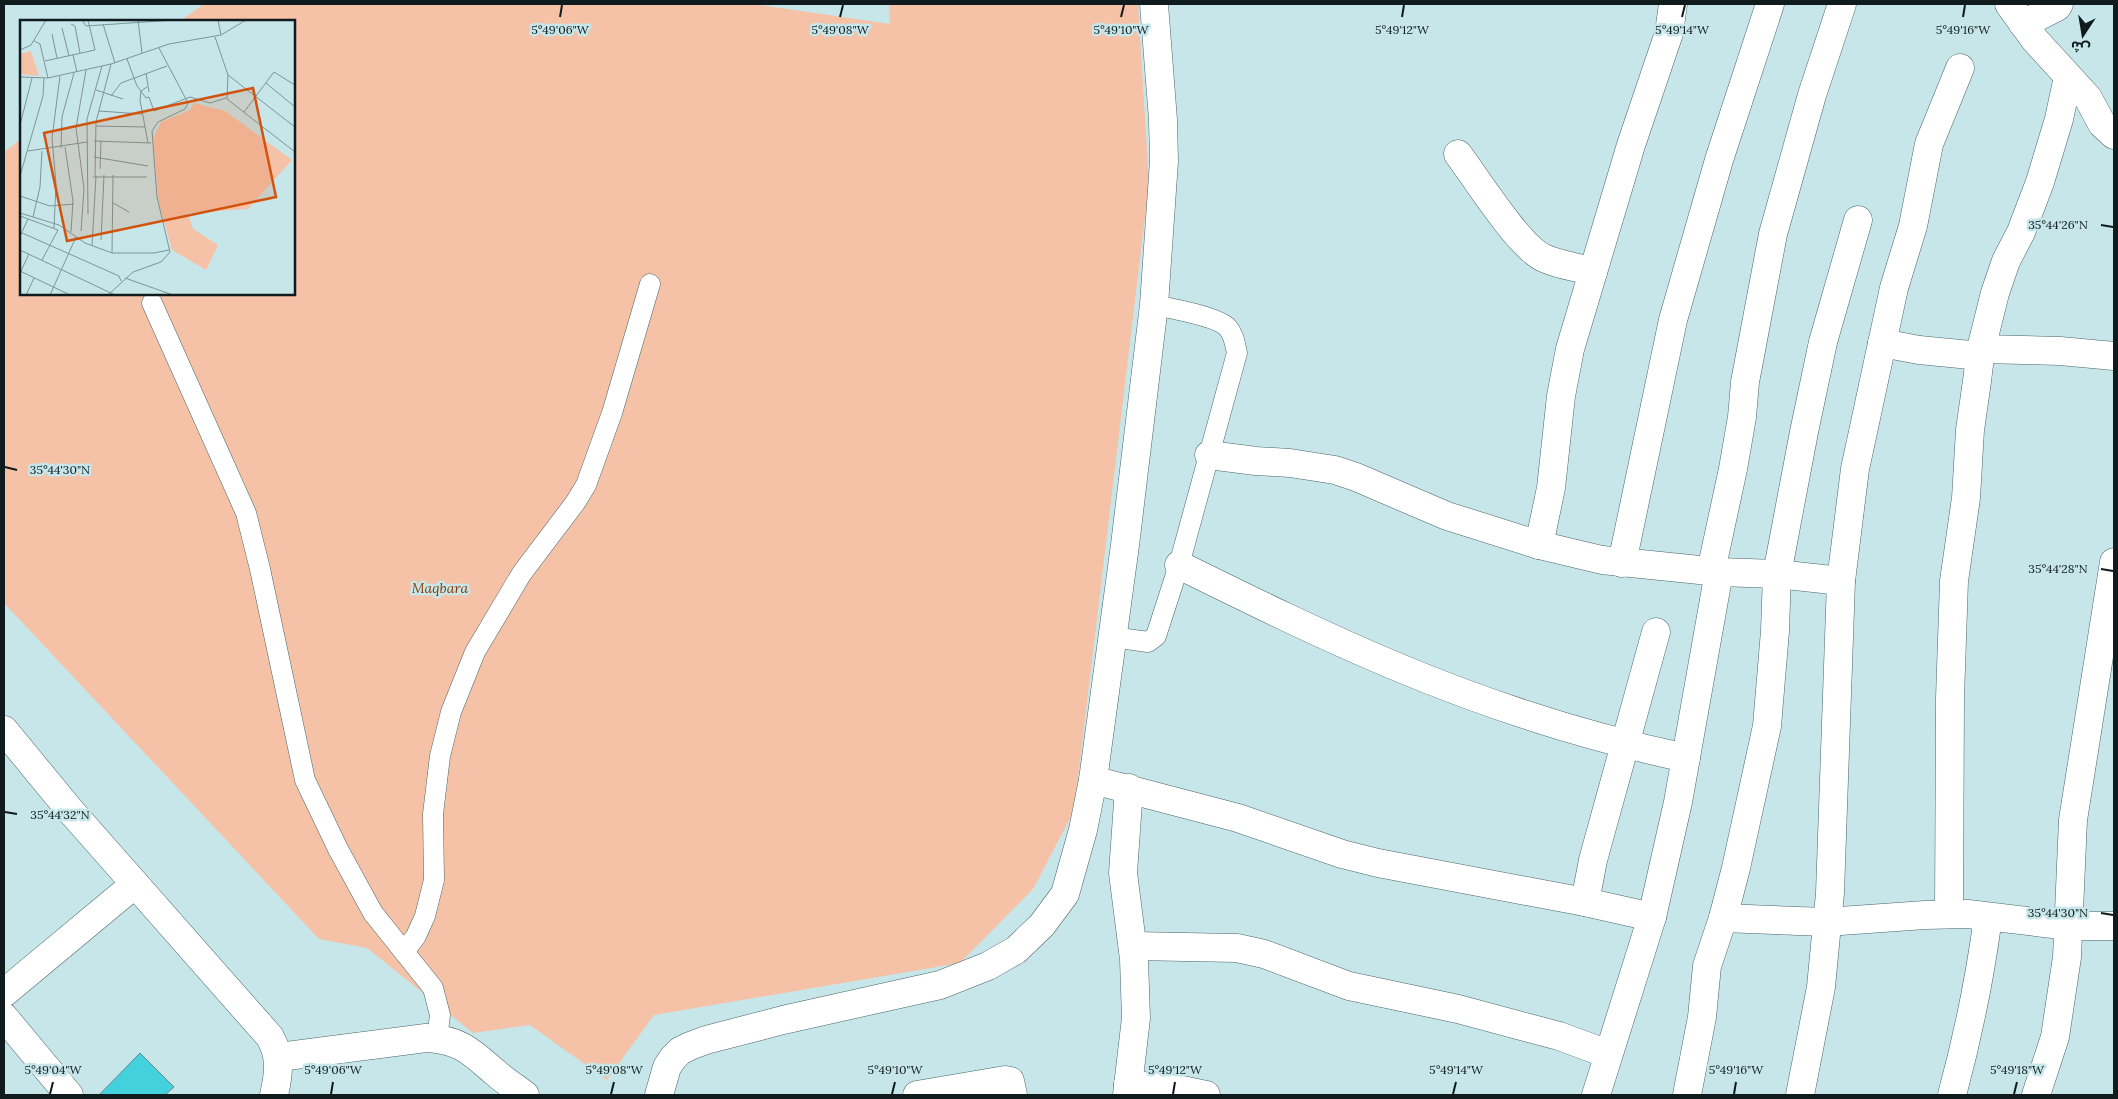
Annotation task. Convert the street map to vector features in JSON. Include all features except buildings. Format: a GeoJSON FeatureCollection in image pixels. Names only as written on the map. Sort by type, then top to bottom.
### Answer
{"type":"FeatureCollection","features":[{"type":"Feature","properties":{"kind":"street"},"geometry":{"type":"LineString","coordinates":[[660,1095],[667,1067],[680,1051],[690,1046],[783,1020],[940,985],[988,966],[1016,950],[1042,925],[1065,894],[1083,830],[1093,780],[1125,545],[1154,305],[1164,161],[1164,120],[1154,4]]}},
{"type":"Feature","properties":{"kind":"street"},"geometry":{"type":"LineString","coordinates":[[1539,545],[1551,488],[1565,374],[1575,330],[1631,146],[1669,33],[1673,4]]}},
{"type":"Feature","properties":{"kind":"street"},"geometry":{"type":"LineString","coordinates":[[1622,563],[1673,320],[1716,167],[1770,4]]}},
{"type":"Feature","properties":{"kind":"street"},"geometry":{"type":"LineString","coordinates":[[1596,1095],[1652,918],[1686,758],[1747,373],[1773,234],[1809,105],[1842,4]]}},
{"type":"Feature","properties":{"kind":"street"},"geometry":{"type":"LineString","coordinates":[[2059,4],[2057,7],[2016,14],[2034,40],[2088,98],[2102,124],[2114,135]]}},
{"type":"Feature","properties":{"kind":"street"},"geometry":{"type":"LineString","coordinates":[[1800,1095],[1821,987],[1833,856],[1841,581],[1855,469],[1894,288],[1913,226],[1929,144],[1960,68]]}},
{"type":"Feature","properties":{"kind":"street"},"geometry":{"type":"LineString","coordinates":[[1949,914],[1950,698],[1954,581],[1966,498],[1970,430],[1981,353],[2006,261],[2033,201],[2052,143],[2068,76]]}},
{"type":"Feature","properties":{"kind":"street"},"geometry":{"type":"LineString","coordinates":[[1458,154],[1507,221],[1535,252],[1544,258],[1593,272]]}},
{"type":"Feature","properties":{"kind":"street"},"geometry":{"type":"LineString","coordinates":[[1687,1095],[1702,1017],[1707,966],[1723,918],[1738,859],[1767,726],[1775,639],[1777,574],[1819,358],[1858,220]]}},
{"type":"Feature","properties":{"kind":"street"},"geometry":{"type":"LineString","coordinates":[[1882,343],[1919,350],[1981,353],[2060,351],[2114,356]]}},
{"type":"Feature","properties":{"kind":"street"},"geometry":{"type":"LineString","coordinates":[[1209,455],[1256,461],[1290,462],[1334,470],[1356,477],[1447,516],[1539,545],[1622,563],[1715,572],[1777,574],[1841,581]]}},
{"type":"Feature","properties":{"kind":"street"},"geometry":{"type":"LineString","coordinates":[[2036,1095],[2055,1037],[2067,957],[2070,926],[2073,820],[2114,562]]}},
{"type":"Feature","properties":{"kind":"street"},"geometry":{"type":"LineString","coordinates":[[1179,565],[1396,667],[1486,701],[1625,745],[1686,758]]}},
{"type":"Feature","properties":{"kind":"street"},"geometry":{"type":"LineString","coordinates":[[1585,902],[1593,860],[1656,632]]}},
{"type":"Feature","properties":{"kind":"street"},"geometry":{"type":"LineString","coordinates":[[4,730],[46,783],[270,1037],[278,1057],[278,1077],[274,1095]]}},
{"type":"Feature","properties":{"kind":"street"},"geometry":{"type":"LineString","coordinates":[[1093,780],[1238,818],[1342,854],[1407,870],[1585,902],[1652,918]]}},
{"type":"Feature","properties":{"kind":"street"},"geometry":{"type":"LineString","coordinates":[[1129,788],[1123,873],[1133,946],[1136,1018],[1128,1089],[1182,1090],[1206,1095]]}},
{"type":"Feature","properties":{"kind":"street"},"geometry":{"type":"LineString","coordinates":[[4,993],[134,884]]}},
{"type":"Feature","properties":{"kind":"street"},"geometry":{"type":"LineString","coordinates":[[1723,918],[1826,922],[1949,914],[2070,926],[2114,926]]}},
{"type":"Feature","properties":{"kind":"street"},"geometry":{"type":"LineString","coordinates":[[1952,1095],[1970,1025],[1988,917]]}},
{"type":"Feature","properties":{"kind":"street"},"geometry":{"type":"LineString","coordinates":[[1133,946],[1202,946],[1246,950],[1264,954],[1349,986],[1458,1009],[1559,1036],[1608,1054]]}},
{"type":"Feature","properties":{"kind":"street"},"geometry":{"type":"LineString","coordinates":[[4,1017],[68,1095]]}},
{"type":"Feature","properties":{"kind":"street"},"geometry":{"type":"LineString","coordinates":[[278,1057],[426,1038],[437,1039],[460,1045],[470,1050],[498,1076],[525,1095]]}},
{"type":"Feature","properties":{"kind":"street"},"geometry":{"type":"LineString","coordinates":[[917,1095],[1006,1080],[1010,1082],[1013,1095]]}},
{"type":"Feature","properties":{"kind":"lane"},"geometry":{"type":"LineString","coordinates":[[404,952],[416,936],[425,916],[434,880],[433,814],[440,756],[451,712],[475,652],[522,573],[575,503],[586,484],[612,413],[650,284]]}},
{"type":"Feature","properties":{"kind":"lane"},"geometry":{"type":"LineString","coordinates":[[152,303],[246,513],[305,780],[338,849],[373,913],[433,988],[440,1016],[437,1039]]}},
{"type":"Feature","properties":{"kind":"lane"},"geometry":{"type":"LineString","coordinates":[[1112,637],[1148,642],[1156,636],[1179,565],[1237,353],[1234,337],[1227,326],[1207,317],[1154,305]]}},
{"type":"Feature","properties":{"kind":"green space","name":"Maqbara"},"geometry":{"type":"Polygon","coordinates":[[[204,4],[753,4],[890,24],[889,4],[1138,4],[1149,183],[1074,811],[1033,889],[960,963],[654,1015],[607,1080],[530,1025],[473,1033],[367,948],[319,939],[4,603],[4,152],[20,140],[20,295],[295,295],[295,20],[181,20],[204,4]]]}}]}
